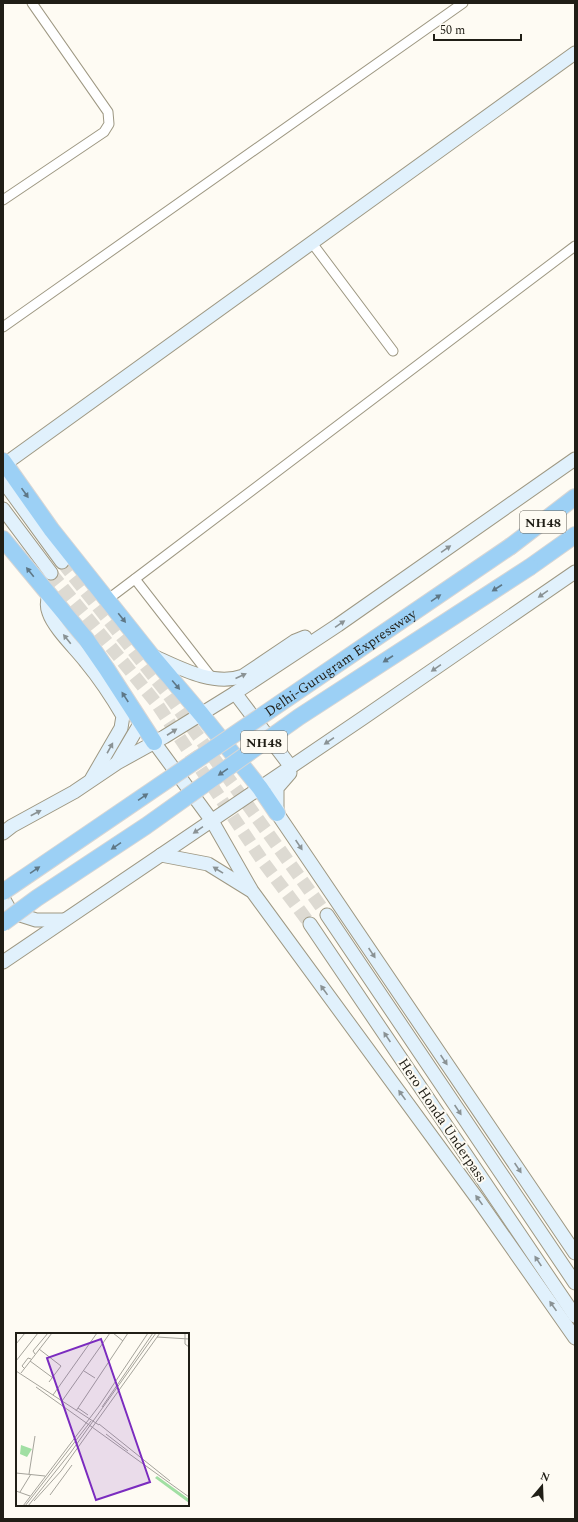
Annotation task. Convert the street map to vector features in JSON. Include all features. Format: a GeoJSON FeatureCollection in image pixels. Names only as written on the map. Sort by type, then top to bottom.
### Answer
{"type":"FeatureCollection","features":[{"type":"Feature","properties":{"kind":"highway"},"geometry":{"type":"LineString","coordinates":[[4,463],[51,529],[151,655],[201,714],[260,788],[277,813]]}},
{"type":"Feature","properties":{"kind":"highway","name":"Delhi-Gurugram Expressway"},"geometry":{"type":"LineString","coordinates":[[3,892],[511,546],[575,498]]}},
{"type":"Feature","properties":{"kind":"highway","name":"Delhi-Gurugram Expressway"},"geometry":{"type":"LineString","coordinates":[[3,923],[37,898],[146,826],[299,717],[530,567],[575,534]]}},
{"type":"Feature","properties":{"kind":"highway"},"geometry":{"type":"LineString","coordinates":[[3,539],[86,639],[154,742]]}},
{"type":"Feature","properties":{"kind":"main road"},"geometry":{"type":"LineString","coordinates":[[4,463],[575,53]]}},
{"type":"Feature","properties":{"kind":"main road"},"geometry":{"type":"LineString","coordinates":[[3,833],[12,826],[74,792],[117,763],[235,693],[338,625],[575,459]]}},
{"type":"Feature","properties":{"kind":"main road"},"geometry":{"type":"LineString","coordinates":[[3,482],[62,562]]}},
{"type":"Feature","properties":{"kind":"main road"},"geometry":{"type":"LineString","coordinates":[[3,509],[51,573]]}},
{"type":"Feature","properties":{"kind":"main road"},"geometry":{"type":"LineString","coordinates":[[3,962],[212,821],[575,572]]}},
{"type":"Feature","properties":{"kind":"main road"},"geometry":{"type":"LineString","coordinates":[[49,595],[46,605],[54,623],[87,663],[123,716],[121,728],[90,781]]}},
{"type":"Feature","properties":{"kind":"main road"},"geometry":{"type":"LineString","coordinates":[[151,655],[212,678],[226,680],[243,676],[296,641],[306,637],[319,637]]}},
{"type":"Feature","properties":{"kind":"main road"},"geometry":{"type":"LineString","coordinates":[[235,693],[296,763]]}},
{"type":"Feature","properties":{"kind":"main road"},"geometry":{"type":"LineString","coordinates":[[117,763],[141,722]]}},
{"type":"Feature","properties":{"kind":"main road"},"geometry":{"type":"LineString","coordinates":[[154,742],[212,821],[252,891],[479,1201],[575,1338]]}},
{"type":"Feature","properties":{"kind":"main road"},"geometry":{"type":"LineString","coordinates":[[296,763],[277,788],[277,813],[575,1253]]}},
{"type":"Feature","properties":{"kind":"main road"},"geometry":{"type":"LineString","coordinates":[[161,855],[208,864],[252,891]]}},
{"type":"Feature","properties":{"kind":"main road"},"geometry":{"type":"LineString","coordinates":[[3,898],[11,912],[36,920],[64,920]]}},
{"type":"Feature","properties":{"kind":"main road","name":"Hero Honda Underpass"},"geometry":{"type":"LineString","coordinates":[[327,915],[575,1283]]}},
{"type":"Feature","properties":{"kind":"main road","name":"Hero Honda Underpass"},"geometry":{"type":"LineString","coordinates":[[310,924],[575,1316]]}},
{"type":"Feature","properties":{"kind":"street"},"geometry":{"type":"LineString","coordinates":[[3,200],[104,132],[109,124],[108,112],[32,3]]}},
{"type":"Feature","properties":{"kind":"street"},"geometry":{"type":"LineString","coordinates":[[3,327],[464,3]]}},
{"type":"Feature","properties":{"kind":"street"},"geometry":{"type":"LineString","coordinates":[[312,243],[393,351]]}},
{"type":"Feature","properties":{"kind":"street"},"geometry":{"type":"LineString","coordinates":[[107,600],[575,246]]}},
{"type":"Feature","properties":{"kind":"street"},"geometry":{"type":"LineString","coordinates":[[135,579],[212,678]]}},
{"type":"Feature","properties":{"kind":"tunnel"},"geometry":{"type":"LineString","coordinates":[[62,562],[167,693],[327,915]]}},
{"type":"Feature","properties":{"kind":"tunnel"},"geometry":{"type":"LineString","coordinates":[[51,573],[157,704],[264,863],[310,924]]}}]}
